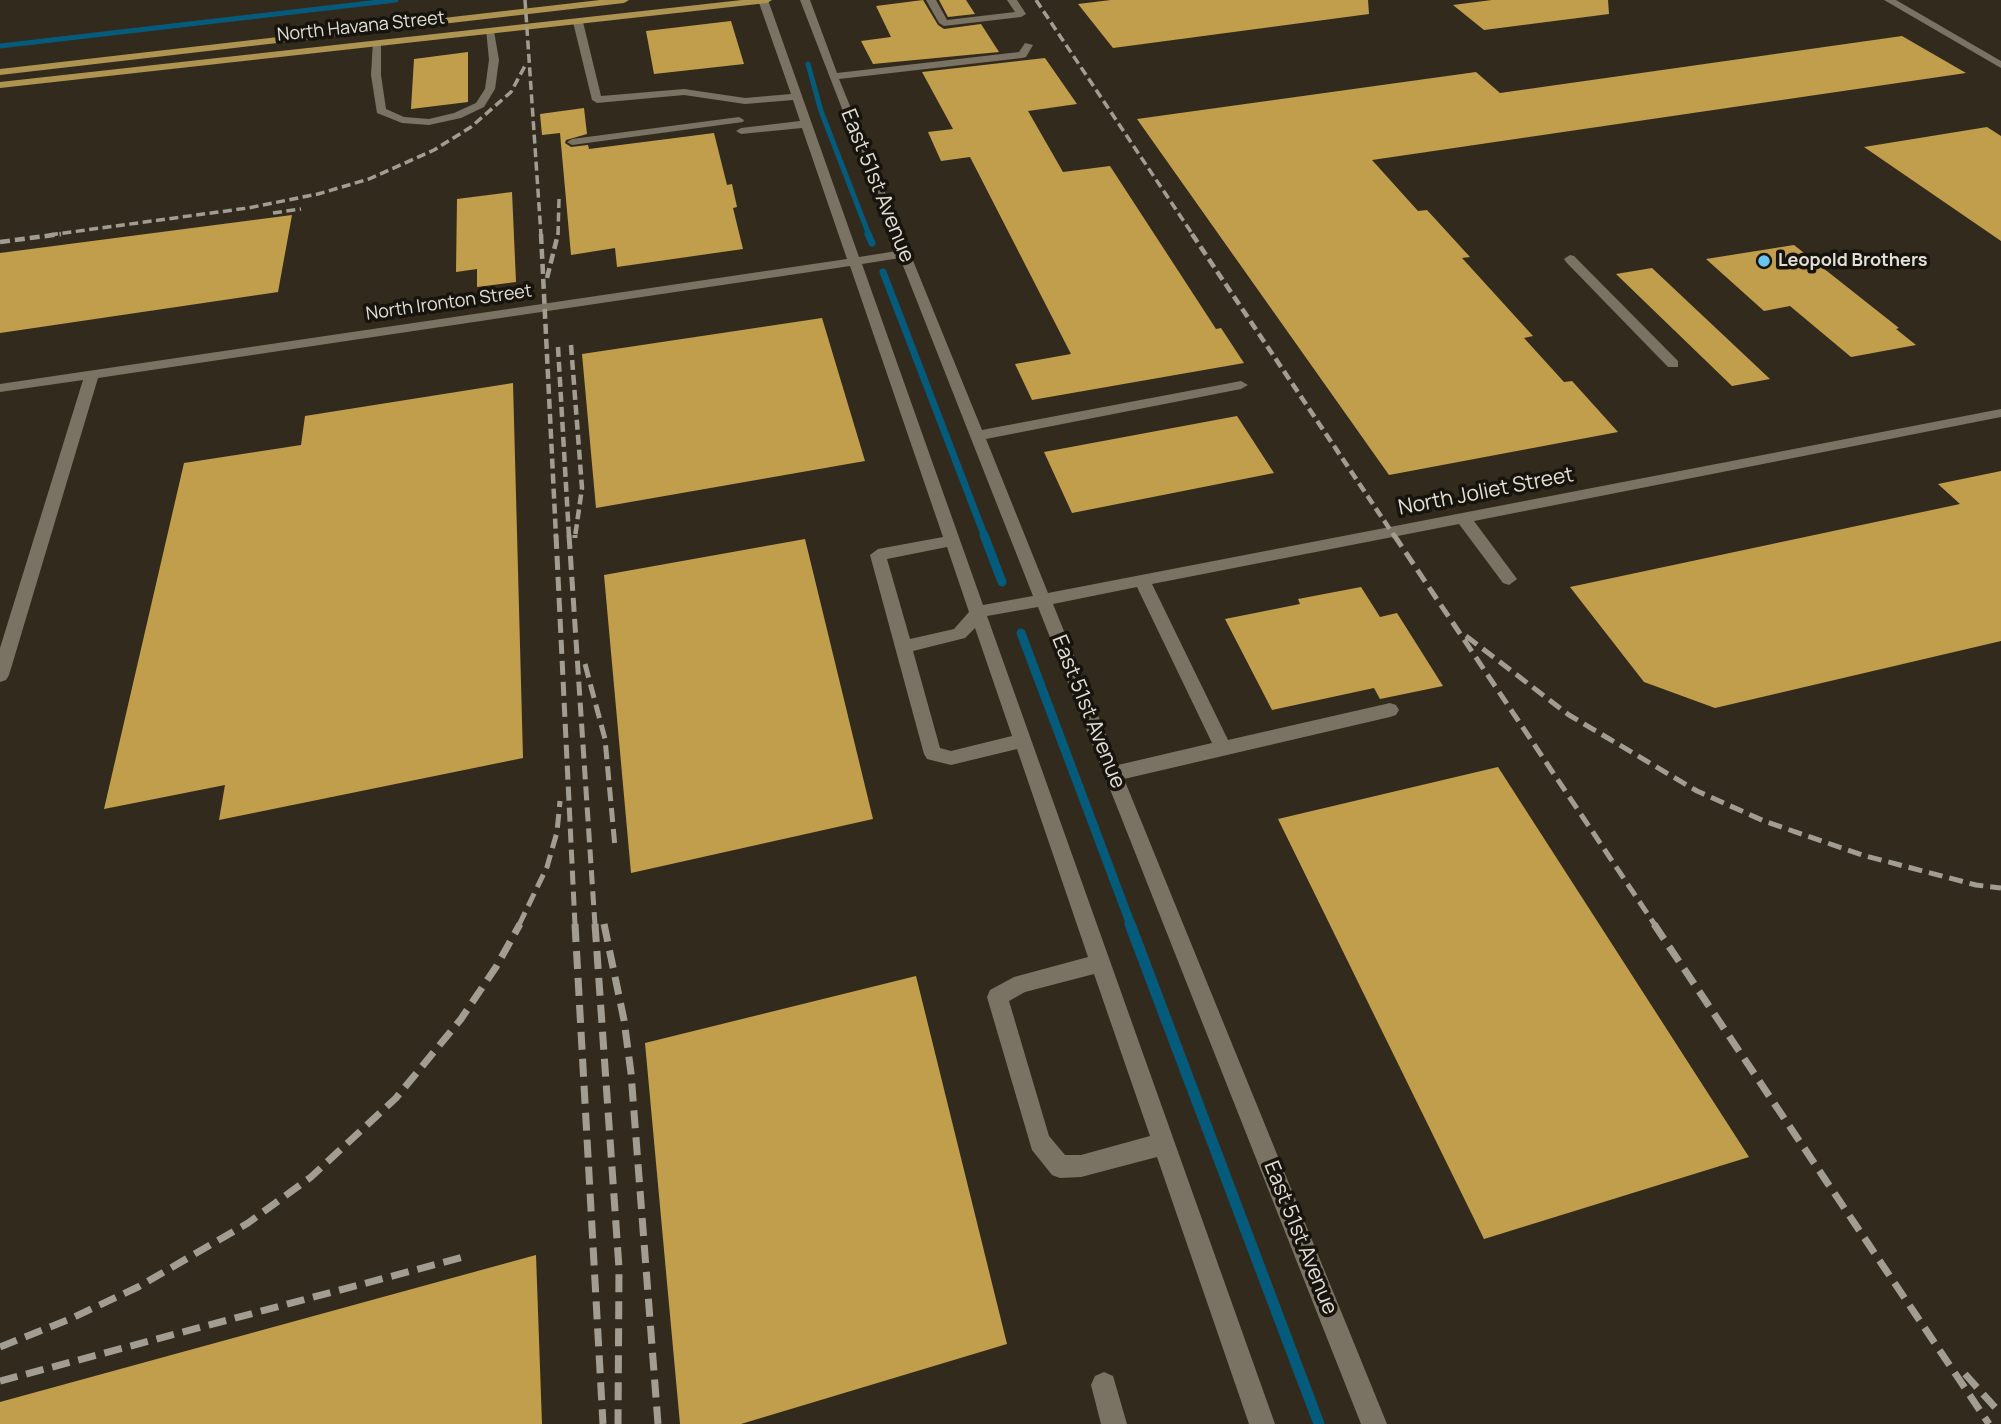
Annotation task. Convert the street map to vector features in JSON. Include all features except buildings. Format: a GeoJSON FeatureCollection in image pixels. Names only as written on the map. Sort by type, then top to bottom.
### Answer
{"type":"FeatureCollection","features":[{"type":"Feature","properties":{"kind":"main road","name":"North Havana Street"},"geometry":{"type":"LineString","coordinates":[[0,72],[624,0]]}},
{"type":"Feature","properties":{"kind":"main road","name":"North Havana Street"},"geometry":{"type":"LineString","coordinates":[[0,85],[764,0]]}},
{"type":"Feature","properties":{"kind":"street","name":"East 51st Avenue"},"geometry":{"type":"LineString","coordinates":[[764,0],[1262,1424]]}},
{"type":"Feature","properties":{"kind":"street","name":"East 51st Avenue"},"geometry":{"type":"LineString","coordinates":[[805,0],[833,77],[1374,1424]]}},
{"type":"Feature","properties":{"kind":"street"},"geometry":{"type":"LineString","coordinates":[[931,0],[944,23],[1021,13],[1012,0]]}},
{"type":"Feature","properties":{"kind":"street"},"geometry":{"type":"LineString","coordinates":[[1889,0],[2001,65]]}},
{"type":"Feature","properties":{"kind":"street"},"geometry":{"type":"LineString","coordinates":[[578,22],[597,100],[684,92],[745,102],[797,97]]}},
{"type":"Feature","properties":{"kind":"street"},"geometry":{"type":"LineString","coordinates":[[376,43],[376,75],[381,111],[402,120],[429,122],[457,116],[480,105],[490,89],[494,60],[489,31]]}},
{"type":"Feature","properties":{"kind":"street"},"geometry":{"type":"LineString","coordinates":[[833,77],[1022,55],[1028,45]]}},
{"type":"Feature","properties":{"kind":"street"},"geometry":{"type":"LineString","coordinates":[[572,142],[740,126],[806,124]]}},
{"type":"Feature","properties":{"kind":"street","name":"North Ironton Street"},"geometry":{"type":"LineString","coordinates":[[0,388],[904,254]]}},
{"type":"Feature","properties":{"kind":"street"},"geometry":{"type":"LineString","coordinates":[[1570,259],[1673,364]]}},
{"type":"Feature","properties":{"kind":"street"},"geometry":{"type":"LineString","coordinates":[[0,675],[92,374]]}},
{"type":"Feature","properties":{"kind":"street"},"geometry":{"type":"LineString","coordinates":[[977,436],[1241,385]]}},
{"type":"Feature","properties":{"kind":"street","name":"North Joliet Street"},"geometry":{"type":"LineString","coordinates":[[979,612],[2001,413]]}},
{"type":"Feature","properties":{"kind":"street"},"geometry":{"type":"LineString","coordinates":[[1463,518],[1509,579]]}},
{"type":"Feature","properties":{"kind":"street"},"geometry":{"type":"LineString","coordinates":[[954,540],[878,555],[933,754],[951,758],[1024,740]]}},
{"type":"Feature","properties":{"kind":"street"},"geometry":{"type":"LineString","coordinates":[[1142,580],[1223,748]]}},
{"type":"Feature","properties":{"kind":"street"},"geometry":{"type":"LineString","coordinates":[[903,647],[959,634],[979,612]]}},
{"type":"Feature","properties":{"kind":"street"},"geometry":{"type":"LineString","coordinates":[[1113,774],[1391,710]]}},
{"type":"Feature","properties":{"kind":"street"},"geometry":{"type":"LineString","coordinates":[[1101,963],[1021,984],[997,997],[1040,1142],[1060,1167],[1081,1166],[1164,1143]]}},
{"type":"Feature","properties":{"kind":"street"},"geometry":{"type":"LineString","coordinates":[[1104,1385],[1114,1424]]}},
{"type":"Feature","properties":{"kind":"waterway"},"geometry":{"type":"LineString","coordinates":[[0,46],[396,0]]}},
{"type":"Feature","properties":{"kind":"waterway"},"geometry":{"type":"LineString","coordinates":[[808,64],[821,111],[869,235]]}},
{"type":"Feature","properties":{"kind":"waterway"},"geometry":{"type":"LineString","coordinates":[[868,234],[872,243]]}},
{"type":"Feature","properties":{"kind":"waterway"},"geometry":{"type":"LineString","coordinates":[[883,272],[985,537]]}},
{"type":"Feature","properties":{"kind":"waterway"},"geometry":{"type":"LineString","coordinates":[[984,535],[1002,582]]}},
{"type":"Feature","properties":{"kind":"waterway"},"geometry":{"type":"LineString","coordinates":[[1021,633],[1131,925]]}},
{"type":"Feature","properties":{"kind":"waterway"},"geometry":{"type":"LineString","coordinates":[[1130,924],[1319,1424]]}},
{"type":"Feature","properties":{"kind":"railway"},"geometry":{"type":"LineString","coordinates":[[525,0],[541,235]]}},
{"type":"Feature","properties":{"kind":"railway"},"geometry":{"type":"LineString","coordinates":[[1036,0],[1193,235]]}},
{"type":"Feature","properties":{"kind":"railway"},"geometry":{"type":"LineString","coordinates":[[49,235],[248,208],[318,194],[369,179],[434,150],[471,127],[511,92],[526,64]]}},
{"type":"Feature","properties":{"kind":"railway"},"geometry":{"type":"LineString","coordinates":[[558,235],[559,199]]}},
{"type":"Feature","properties":{"kind":"railway"},"geometry":{"type":"LineString","coordinates":[[273,213],[301,209]]}},
{"type":"Feature","properties":{"kind":"railway"},"geometry":{"type":"LineString","coordinates":[[0,242],[61,234]]}},
{"type":"Feature","properties":{"kind":"railway"},"geometry":{"type":"LineString","coordinates":[[541,234],[556,537]]}},
{"type":"Feature","properties":{"kind":"railway"},"geometry":{"type":"LineString","coordinates":[[547,278],[558,234]]}},
{"type":"Feature","properties":{"kind":"railway"},"geometry":{"type":"LineString","coordinates":[[1192,234],[1395,537]]}},
{"type":"Feature","properties":{"kind":"railway"},"geometry":{"type":"LineString","coordinates":[[571,345],[582,488],[575,537]]}},
{"type":"Feature","properties":{"kind":"railway"},"geometry":{"type":"LineString","coordinates":[[558,347],[569,537]]}},
{"type":"Feature","properties":{"kind":"railway"},"geometry":{"type":"LineString","coordinates":[[556,535],[575,925]]}},
{"type":"Feature","properties":{"kind":"railway"},"geometry":{"type":"LineString","coordinates":[[569,535],[595,925]]}},
{"type":"Feature","properties":{"kind":"railway"},"geometry":{"type":"LineString","coordinates":[[1394,535],[1655,925]]}},
{"type":"Feature","properties":{"kind":"railway"},"geometry":{"type":"LineString","coordinates":[[1466,636],[1569,715],[1697,791],[1764,821],[1862,855],[1976,885],[2001,888]]}},
{"type":"Feature","properties":{"kind":"railway"},"geometry":{"type":"LineString","coordinates":[[585,664],[605,739],[615,847]]}},
{"type":"Feature","properties":{"kind":"railway"},"geometry":{"type":"LineString","coordinates":[[519,925],[547,867],[557,832],[560,801]]}},
{"type":"Feature","properties":{"kind":"railway"},"geometry":{"type":"LineString","coordinates":[[0,1347],[70,1319],[138,1287],[248,1223],[311,1177],[396,1098],[461,1019],[496,967],[520,924]]}},
{"type":"Feature","properties":{"kind":"railway"},"geometry":{"type":"LineString","coordinates":[[575,924],[603,1424]]}},
{"type":"Feature","properties":{"kind":"railway"},"geometry":{"type":"LineString","coordinates":[[595,924],[619,1268],[618,1424]]}},
{"type":"Feature","properties":{"kind":"railway"},"geometry":{"type":"LineString","coordinates":[[604,924],[624,1020],[631,1073],[658,1424]]}},
{"type":"Feature","properties":{"kind":"railway"},"geometry":{"type":"LineString","coordinates":[[1654,924],[1989,1424]]}},
{"type":"Feature","properties":{"kind":"railway"},"geometry":{"type":"LineString","coordinates":[[0,1381],[467,1256]]}},
{"type":"Feature","properties":{"kind":"railway"},"geometry":{"type":"LineString","coordinates":[[1965,1374],[2001,1414]]}},
{"type":"Feature","properties":{"kind":"place","name":"Leopold Brothers"},"geometry":{"type":"Point","coordinates":[1764,261]}}]}
